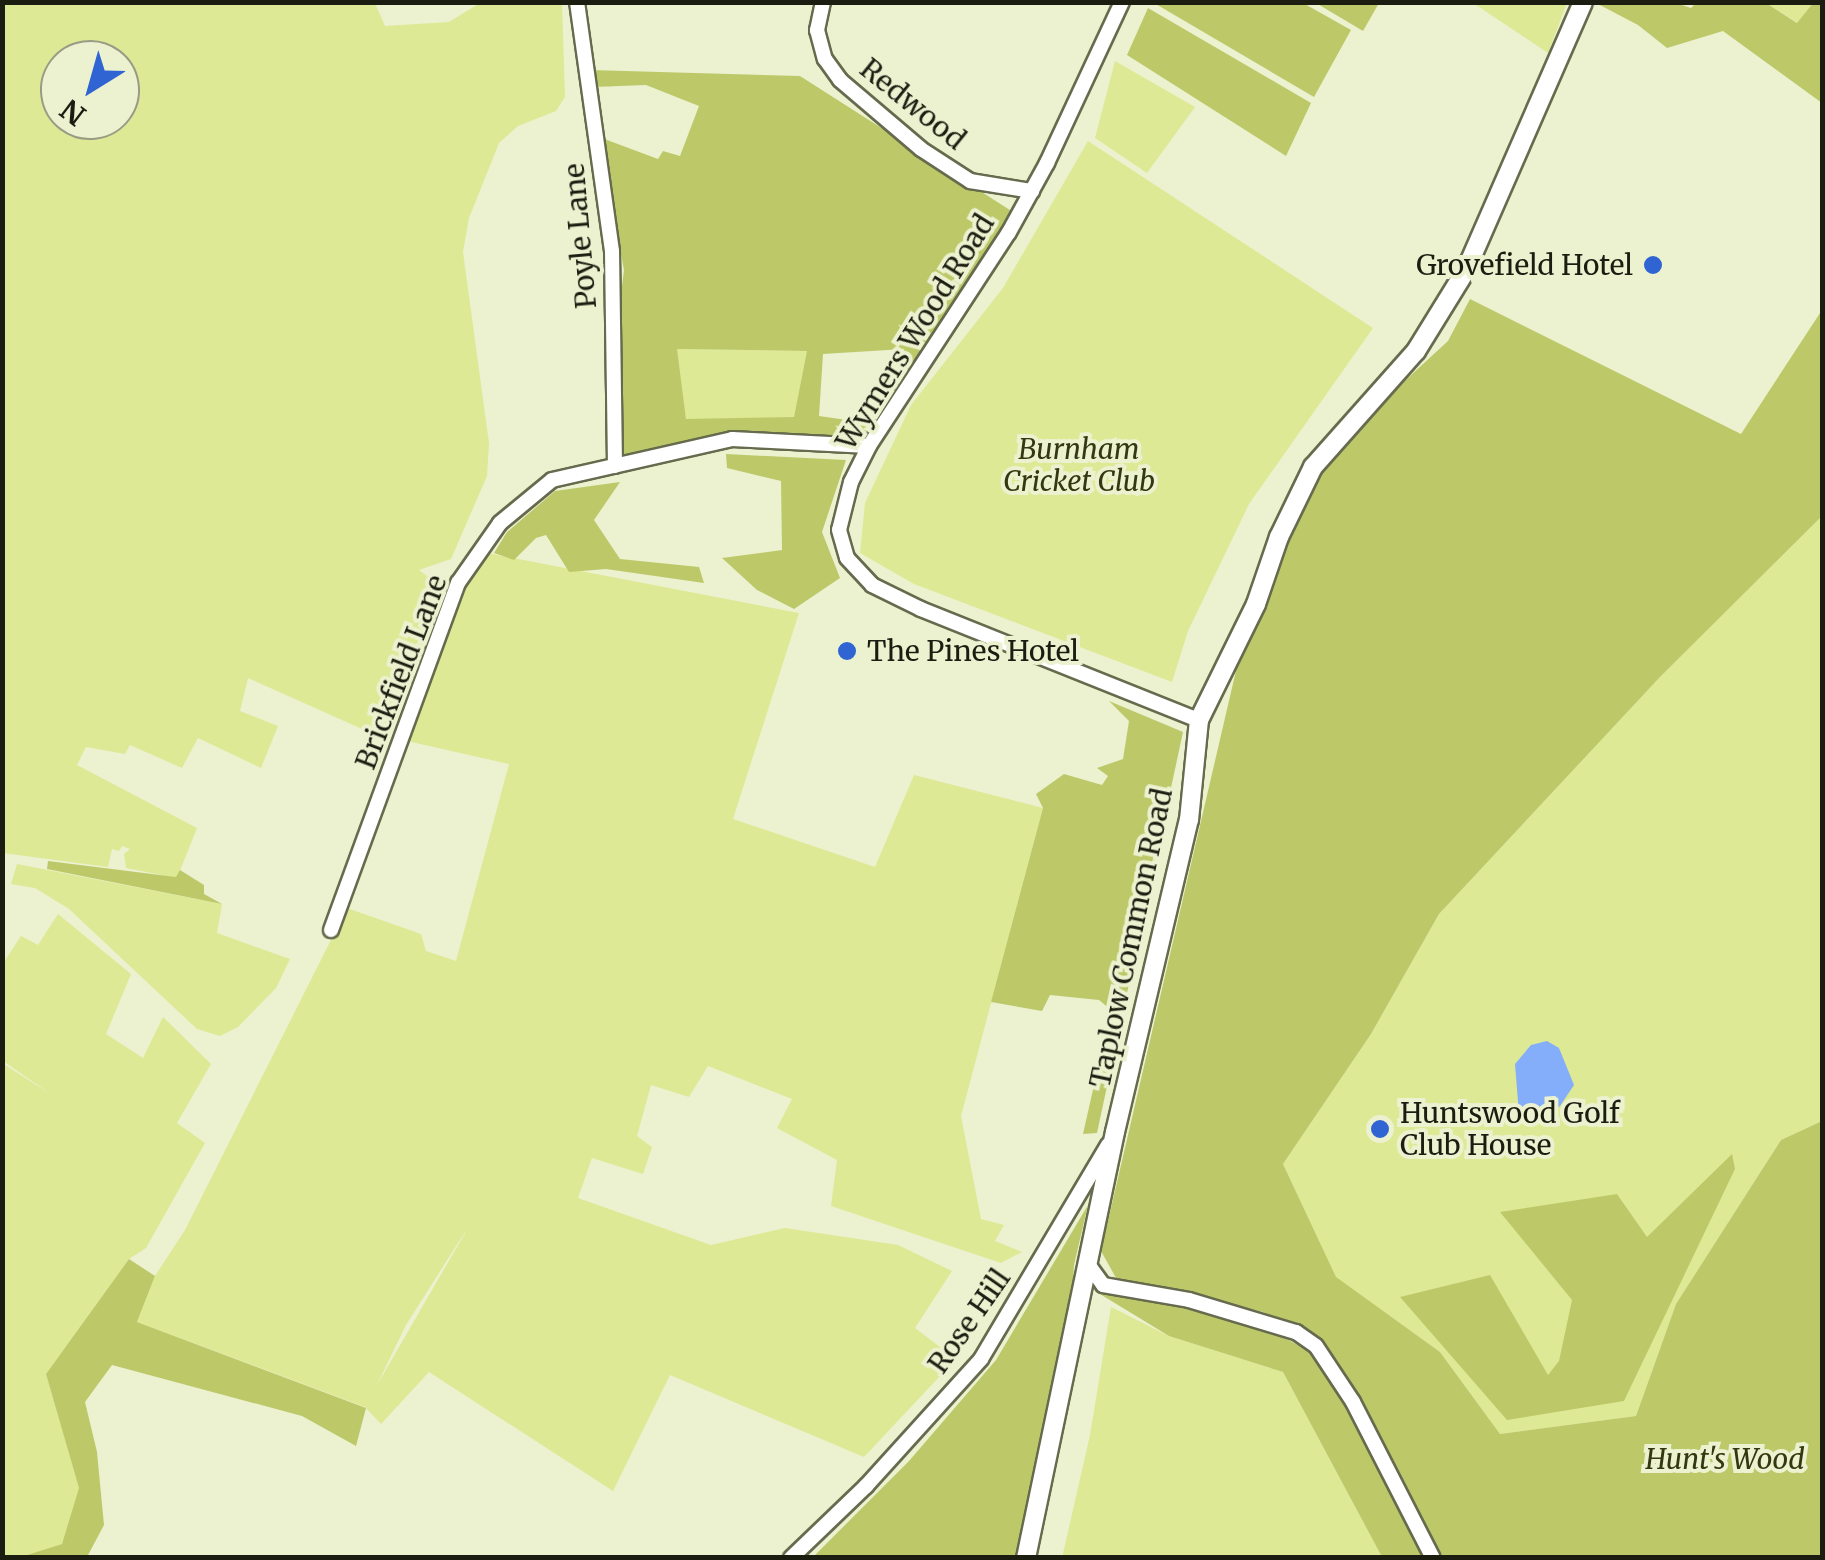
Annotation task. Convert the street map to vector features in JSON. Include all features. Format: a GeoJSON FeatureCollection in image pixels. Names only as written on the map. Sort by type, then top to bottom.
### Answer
{"type":"FeatureCollection","features":[{"type":"Feature","properties":{"kind":"street","name":"Poyle Lane"},"geometry":{"type":"LineString","coordinates":[[577,2],[612,252],[615,466]]}},
{"type":"Feature","properties":{"kind":"street","name":"Redwood"},"geometry":{"type":"LineString","coordinates":[[823,2],[817,30],[825,59],[856,94],[921,149],[970,180],[1032,191]]}},
{"type":"Feature","properties":{"kind":"street","name":"Wymers Wood Road"},"geometry":{"type":"LineString","coordinates":[[1122,2],[1032,191],[958,315],[869,446],[852,482],[839,530],[847,558],[872,586],[1199,720]]}},
{"type":"Feature","properties":{"kind":"street","name":"Taplow Common Road"},"geometry":{"type":"LineString","coordinates":[[1026,1558],[1115,1132],[1189,820],[1199,720],[1256,604],[1279,537],[1313,467],[1416,351],[1466,270],[1583,2]]}},
{"type":"Feature","properties":{"kind":"street","name":"Brickfield Lane"},"geometry":{"type":"LineString","coordinates":[[332,930],[458,584],[500,523],[552,480],[732,439],[869,446]]}},
{"type":"Feature","properties":{"kind":"street","name":"Rose Hill"},"geometry":{"type":"LineString","coordinates":[[791,1558],[866,1486],[980,1358],[1115,1132]]}},
{"type":"Feature","properties":{"kind":"street"},"geometry":{"type":"LineString","coordinates":[[1088,1264],[1103,1285],[1189,1300],[1296,1332],[1316,1346],[1353,1402],[1434,1558]]}},
{"type":"Feature","properties":{"kind":"green space"},"geometry":{"type":"Polygon","coordinates":[[[1567,2],[1548,53],[1473,3],[1567,2]]]}},
{"type":"Feature","properties":{"kind":"green space"},"geometry":{"type":"Polygon","coordinates":[[[2,3],[375,3],[385,26],[449,22],[480,3],[562,3],[565,97],[556,111],[518,126],[499,143],[469,218],[463,252],[489,443],[487,476],[451,559],[419,570],[444,589],[389,741],[248,678],[240,711],[278,726],[261,768],[198,738],[182,768],[130,745],[125,754],[86,747],[77,765],[197,828],[177,878],[126,868],[124,854],[130,849],[122,846],[119,851],[112,849],[108,867],[3,853],[2,3]]]}},
{"type":"Feature","properties":{"kind":"green space"},"geometry":{"type":"Polygon","coordinates":[[[1154,3],[1303,3],[1351,30],[1314,97],[1154,3]]]}},
{"type":"Feature","properties":{"kind":"green space"},"geometry":{"type":"Polygon","coordinates":[[[1316,3],[1379,3],[1363,31],[1316,3]]]}},
{"type":"Feature","properties":{"kind":"green space"},"geometry":{"type":"Polygon","coordinates":[[[1596,3],[1676,3],[1691,8],[1696,3],[1766,3],[1797,23],[1813,3],[1822,3],[1822,103],[1723,31],[1667,48],[1638,25],[1596,3]]]}},
{"type":"Feature","properties":{"kind":"green space"},"geometry":{"type":"Polygon","coordinates":[[[1766,3],[1813,3],[1798,23],[1766,3]]]}},
{"type":"Feature","properties":{"kind":"green space"},"geometry":{"type":"Polygon","coordinates":[[[1148,8],[1311,103],[1286,156],[1127,55],[1148,8]]]}},
{"type":"Feature","properties":{"kind":"green space"},"geometry":{"type":"Polygon","coordinates":[[[1115,61],[1195,107],[1147,173],[1095,138],[1115,61]]]}},
{"type":"Feature","properties":{"kind":"green space"},"geometry":{"type":"Polygon","coordinates":[[[590,70],[800,76],[1013,212],[872,435],[730,435],[619,461],[617,327],[624,270],[599,137],[658,159],[663,151],[680,156],[699,106],[646,85],[593,87],[590,70]],[[677,349],[686,419],[794,417],[807,351],[677,349]],[[904,349],[823,354],[819,416],[868,423],[889,390],[904,349]]]}},
{"type":"Feature","properties":{"kind":"green space","name":"Burnham Cricket Club"},"geometry":{"type":"Polygon","coordinates":[[[1088,141],[1373,328],[1249,504],[1188,631],[1172,682],[914,584],[860,553],[865,503],[911,405],[1003,288],[1088,141]]]}},
{"type":"Feature","properties":{"kind":"green space","name":"Hunt's Wood"},"geometry":{"type":"Polygon","coordinates":[[[1470,299],[1741,434],[1822,310],[1822,516],[1660,677],[1439,914],[1371,1034],[1283,1164],[1336,1277],[1440,1352],[1500,1434],[1636,1416],[1676,1304],[1781,1140],[1822,1121],[1822,1557],[1439,1557],[1369,1421],[1319,1338],[1263,1312],[1116,1278],[1101,1251],[1238,662],[1321,458],[1448,341],[1470,299]]]}},
{"type":"Feature","properties":{"kind":"green space"},"geometry":{"type":"Polygon","coordinates":[[[676,349],[808,351],[794,417],[686,420],[676,349]]]}},
{"type":"Feature","properties":{"kind":"green space"},"geometry":{"type":"Polygon","coordinates":[[[726,454],[846,460],[822,532],[840,578],[794,609],[757,590],[722,558],[782,550],[781,481],[727,468],[726,454]]]}},
{"type":"Feature","properties":{"kind":"green space"},"geometry":{"type":"Polygon","coordinates":[[[620,482],[594,520],[620,559],[699,567],[704,583],[606,569],[569,572],[546,535],[536,538],[514,560],[494,553],[507,532],[555,491],[620,482]]]}},
{"type":"Feature","properties":{"kind":"green space"},"geometry":{"type":"Polygon","coordinates":[[[1822,516],[1822,1121],[1781,1140],[1676,1304],[1636,1416],[1500,1434],[1440,1352],[1336,1278],[1283,1164],[1371,1034],[1439,914],[1660,677],[1822,516]]]}},
{"type":"Feature","properties":{"kind":"green space"},"geometry":{"type":"Polygon","coordinates":[[[487,553],[799,613],[733,819],[875,867],[914,775],[1043,808],[961,1116],[981,1219],[1004,1225],[995,1241],[1022,1252],[1001,1263],[831,1206],[837,1160],[777,1128],[792,1099],[708,1066],[689,1097],[651,1085],[637,1136],[652,1147],[643,1174],[592,1158],[578,1198],[711,1245],[785,1228],[898,1245],[952,1271],[915,1328],[956,1359],[864,1457],[670,1375],[613,1491],[429,1372],[381,1424],[365,1407],[137,1322],[155,1276],[185,1230],[347,908],[421,934],[426,951],[456,961],[509,764],[407,741],[465,585],[487,553]],[[465,1232],[406,1325],[377,1385],[465,1232]]]}},
{"type":"Feature","properties":{"kind":"green space"},"geometry":{"type":"Polygon","coordinates":[[[1109,701],[1183,732],[1097,1133],[1083,1134],[1111,1010],[1099,1000],[1050,995],[1042,1011],[991,1002],[1043,808],[1036,794],[1064,774],[1102,785],[1108,776],[1097,768],[1123,759],[1129,721],[1109,701]]]}},
{"type":"Feature","properties":{"kind":"green space"},"geometry":{"type":"Polygon","coordinates":[[[48,861],[176,877],[180,870],[204,885],[204,894],[222,904],[47,869],[48,861]]]}},
{"type":"Feature","properties":{"kind":"green space"},"geometry":{"type":"Polygon","coordinates":[[[17,864],[222,904],[217,933],[290,959],[276,988],[238,1027],[220,1036],[197,1029],[69,909],[35,888],[11,884],[17,864]]]}},
{"type":"Feature","properties":{"kind":"green space"},"geometry":{"type":"Polygon","coordinates":[[[58,914],[131,974],[106,1034],[143,1058],[163,1017],[211,1064],[177,1123],[205,1143],[146,1248],[129,1259],[46,1374],[80,1488],[66,1537],[62,1544],[21,1558],[2,1557],[2,1063],[52,1095],[3,1061],[2,965],[21,936],[38,945],[58,914]]]}},
{"type":"Feature","properties":{"kind":"green space"},"geometry":{"type":"Polygon","coordinates":[[[1732,1154],[1735,1169],[1624,1401],[1507,1420],[1400,1297],[1490,1275],[1548,1375],[1559,1361],[1572,1300],[1500,1212],[1617,1194],[1647,1237],[1732,1154]]]}},
{"type":"Feature","properties":{"kind":"green space"},"geometry":{"type":"Polygon","coordinates":[[[1088,1205],[1074,1265],[1065,1424],[1017,1557],[812,1558],[909,1461],[996,1360],[1088,1205]]]}},
{"type":"Feature","properties":{"kind":"green space"},"geometry":{"type":"Polygon","coordinates":[[[129,1259],[155,1276],[137,1322],[366,1408],[356,1446],[302,1416],[112,1365],[85,1402],[97,1452],[104,1525],[87,1557],[21,1557],[62,1544],[79,1488],[46,1374],[129,1259]]]}},
{"type":"Feature","properties":{"kind":"green space"},"geometry":{"type":"Polygon","coordinates":[[[1095,1291],[1164,1299],[1275,1332],[1306,1350],[1321,1364],[1382,1469],[1426,1557],[1382,1557],[1283,1372],[1169,1336],[1095,1291]]]}},
{"type":"Feature","properties":{"kind":"green space"},"geometry":{"type":"Polygon","coordinates":[[[1111,1307],[1169,1336],[1283,1372],[1382,1557],[1062,1558],[1090,1435],[1111,1307]]]}},
{"type":"Feature","properties":{"kind":"water"},"geometry":{"type":"Polygon","coordinates":[[[1547,1041],[1559,1048],[1574,1085],[1560,1106],[1542,1120],[1519,1114],[1515,1064],[1531,1045],[1547,1041]]]}},
{"type":"Feature","properties":{"kind":"place","name":"Grovefield Hotel"},"geometry":{"type":"Point","coordinates":[1653,265]}},
{"type":"Feature","properties":{"kind":"place","name":"The Pines Hotel"},"geometry":{"type":"Point","coordinates":[847,651]}},
{"type":"Feature","properties":{"kind":"place","name":"Huntswood Golf Club House"},"geometry":{"type":"Point","coordinates":[1380,1129]}}]}
